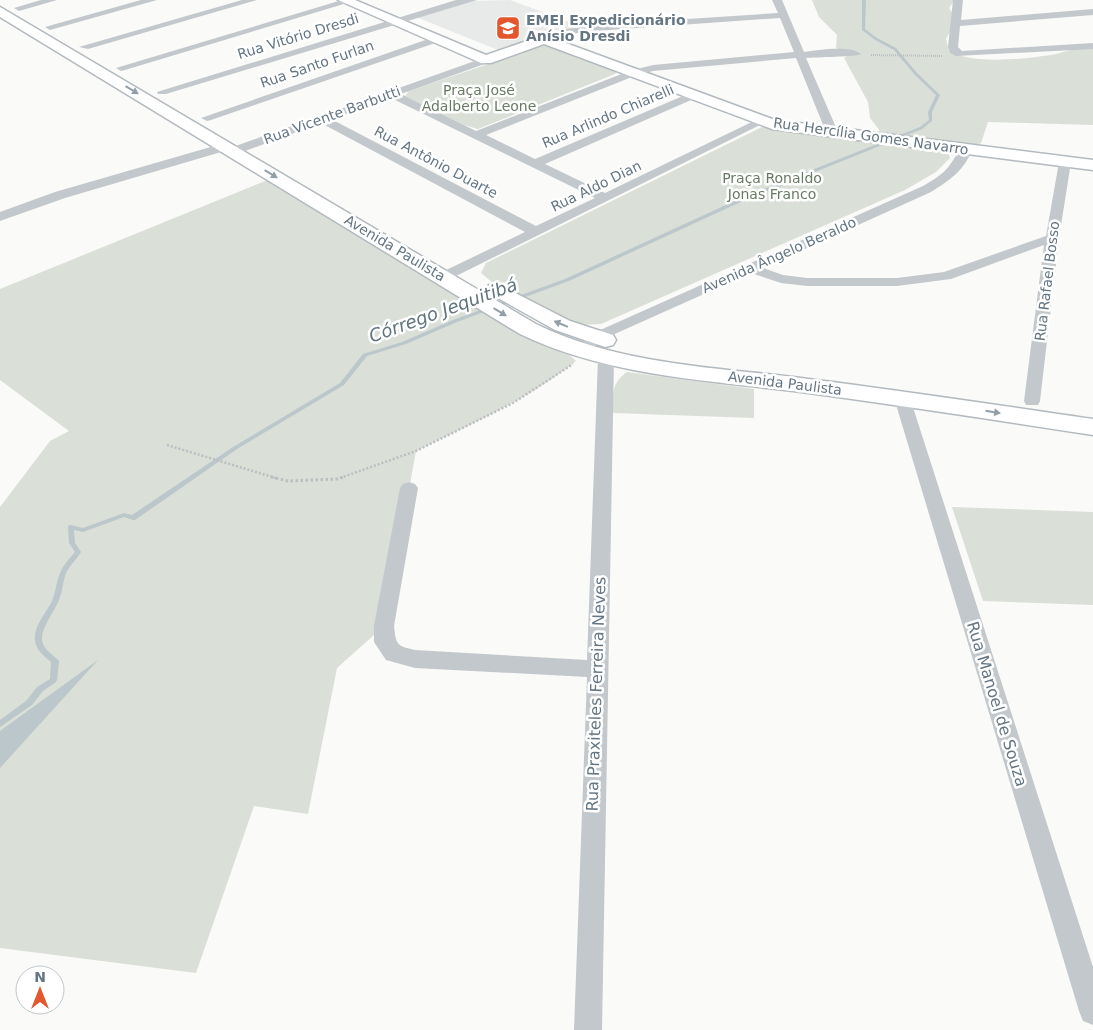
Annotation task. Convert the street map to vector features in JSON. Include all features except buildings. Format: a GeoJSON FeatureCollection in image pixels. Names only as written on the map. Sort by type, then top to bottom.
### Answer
{"type":"FeatureCollection","features":[{"type":"Feature","properties":{"kind":"street"},"geometry":{"type":"LineString","coordinates":[[11,4],[52,0]]}},
{"type":"Feature","properties":{"kind":"street"},"geometry":{"type":"LineString","coordinates":[[50,27],[152,0]]}},
{"type":"Feature","properties":{"kind":"street"},"geometry":{"type":"LineString","coordinates":[[84,47],[252,0]]}},
{"type":"Feature","properties":{"kind":"street"},"geometry":{"type":"LineString","coordinates":[[121,68],[348,0],[486,60]]}},
{"type":"Feature","properties":{"kind":"street"},"geometry":{"type":"LineString","coordinates":[[371,0],[502,53]]}},
{"type":"Feature","properties":{"kind":"street","name":"Rua Vitório Dresdi"},"geometry":{"type":"LineString","coordinates":[[162,92],[394,20],[414,17],[444,5],[472,0]]}},
{"type":"Feature","properties":{"kind":"street"},"geometry":{"type":"LineString","coordinates":[[778,0],[832,132]]}},
{"type":"Feature","properties":{"kind":"street"},"geometry":{"type":"LineString","coordinates":[[958,0],[953,47],[954,51],[960,54],[972,55],[1093,46]]}},
{"type":"Feature","properties":{"kind":"street","name":"Avenida Paulista"},"geometry":{"type":"LineString","coordinates":[[11,4],[378,218]]}},
{"type":"Feature","properties":{"kind":"street","name":"Avenida Paulista"},"geometry":{"type":"LineString","coordinates":[[0,11],[539,335],[614,350],[902,398],[1093,427]]}},
{"type":"Feature","properties":{"kind":"street"},"geometry":{"type":"LineString","coordinates":[[956,23],[1093,12]]}},
{"type":"Feature","properties":{"kind":"street","name":"Rua Vicente Barbutti"},"geometry":{"type":"LineString","coordinates":[[0,216],[60,195],[252,144],[544,39],[588,29],[784,15]]}},
{"type":"Feature","properties":{"kind":"street","name":"Rua Santo Furlan"},"geometry":{"type":"LineString","coordinates":[[207,118],[437,39]]}},
{"type":"Feature","properties":{"kind":"street","name":"Rua Hercília Gomes Navarro"},"geometry":{"type":"LineString","coordinates":[[544,39],[762,121],[832,132],[1093,165]]}},
{"type":"Feature","properties":{"kind":"street"},"geometry":{"type":"LineString","coordinates":[[476,135],[633,73],[668,66],[834,52],[856,54]]}},
{"type":"Feature","properties":{"kind":"street"},"geometry":{"type":"LineString","coordinates":[[392,94],[605,198]]}},
{"type":"Feature","properties":{"kind":"street","name":"Rua Arlindo Chiarelli"},"geometry":{"type":"LineString","coordinates":[[535,164],[694,95]]}},
{"type":"Feature","properties":{"kind":"street","name":"Rua Antônio Duarte"},"geometry":{"type":"LineString","coordinates":[[322,119],[536,232]]}},
{"type":"Feature","properties":{"kind":"street","name":"Rua Aldo Dian"},"geometry":{"type":"LineString","coordinates":[[443,277],[475,275],[536,232],[762,121]]}},
{"type":"Feature","properties":{"kind":"street","name":"Avenida Ângelo Beraldo"},"geometry":{"type":"LineString","coordinates":[[589,345],[751,268],[927,189],[952,174],[962,164],[966,149]]}},
{"type":"Feature","properties":{"kind":"street","name":"Rua Rafael Bosso"},"geometry":{"type":"LineString","coordinates":[[1032,401],[1052,238],[1065,162]]}},
{"type":"Feature","properties":{"kind":"street"},"geometry":{"type":"LineString","coordinates":[[751,268],[781,279],[807,282],[897,282],[946,276],[1052,238]]}},
{"type":"Feature","properties":{"kind":"street","name":"Avenida Paulista"},"geometry":{"type":"LineString","coordinates":[[445,258],[550,319],[589,345]]}},
{"type":"Feature","properties":{"kind":"street","name":"Avenida Paulista"},"geometry":{"type":"LineString","coordinates":[[640,347],[1093,409]]}},
{"type":"Feature","properties":{"kind":"street","name":"Rua Praxiteles Ferreira Neves"},"geometry":{"type":"LineString","coordinates":[[588,1030],[597,669],[614,350]]}},
{"type":"Feature","properties":{"kind":"street","name":"Rua Manoel de Souza"},"geometry":{"type":"LineString","coordinates":[[902,398],[1093,1011]]}},
{"type":"Feature","properties":{"kind":"street"},"geometry":{"type":"LineString","coordinates":[[409,488],[384,626],[386,642],[394,654],[415,659],[597,669]]}},
{"type":"Feature","properties":{"kind":"path"},"geometry":{"type":"LineString","coordinates":[[856,54],[931,57],[960,54]]}},
{"type":"Feature","properties":{"kind":"path"},"geometry":{"type":"LineString","coordinates":[[167,445],[241,469],[288,481],[337,479],[416,452],[513,403],[560,374],[589,345]]}},
{"type":"Feature","properties":{"kind":"shaded area","name":"EMEI Expedicionário Anísio Dresdi"},"geometry":{"type":"Polygon","coordinates":[[[510,0],[578,25],[568,31],[503,52],[416,17],[472,1],[510,0]]]}},
{"type":"Feature","properties":{"kind":"shaded area"},"geometry":{"type":"Polygon","coordinates":[[[98,660],[0,768],[0,731],[98,660]]]}},
{"type":"Feature","properties":{"kind":"green space"},"geometry":{"type":"Polygon","coordinates":[[[812,0],[955,0],[949,8],[957,20],[946,39],[949,51],[972,58],[1001,60],[1031,58],[1093,47],[1093,125],[988,122],[981,143],[975,146],[883,135],[870,118],[868,102],[844,58],[848,55],[836,48],[837,35],[819,17],[812,0]]]}},
{"type":"Feature","properties":{"kind":"green space","name":"Praça José Adalberto Leone"},"geometry":{"type":"Polygon","coordinates":[[[541,46],[551,46],[617,71],[615,74],[478,129],[464,125],[405,96],[409,91],[541,46]]]}},
{"type":"Feature","properties":{"kind":"green space","name":"Praça Ronaldo Jonas Franco"},"geometry":{"type":"Polygon","coordinates":[[[764,126],[943,150],[948,153],[950,158],[936,172],[905,190],[601,324],[577,325],[493,283],[481,273],[486,263],[764,126]]]}},
{"type":"Feature","properties":{"kind":"green space"},"geometry":{"type":"Polygon","coordinates":[[[275,177],[555,342],[576,361],[558,375],[519,399],[416,451],[384,626],[337,668],[308,814],[254,806],[196,973],[0,948],[0,507],[50,441],[69,431],[0,380],[0,289],[275,177]]]}},
{"type":"Feature","properties":{"kind":"green space"},"geometry":{"type":"Polygon","coordinates":[[[627,372],[754,389],[754,418],[613,413],[614,390],[618,381],[627,372]]]}},
{"type":"Feature","properties":{"kind":"green space"},"geometry":{"type":"Polygon","coordinates":[[[952,507],[1093,512],[1093,605],[983,601],[952,507]]]}},
{"type":"Feature","properties":{"kind":"waterway","name":"Córrego Jequitibá"},"geometry":{"type":"LineString","coordinates":[[0,724],[29,703],[40,689],[53,680],[55,661],[45,653],[38,639],[42,625],[56,597],[62,575],[78,552],[72,543],[71,527],[83,530],[124,515],[133,518],[235,448],[342,384],[365,355],[404,343],[455,321],[567,280],[743,199],[921,128],[931,120],[930,112],[938,95],[916,74],[895,49],[876,39],[863,29],[864,0]]}},
{"type":"Feature","properties":{"kind":"place","name":"EMEI Expedicionário Anísio Dresdi"},"geometry":{"type":"Point","coordinates":[508,28]}}]}
